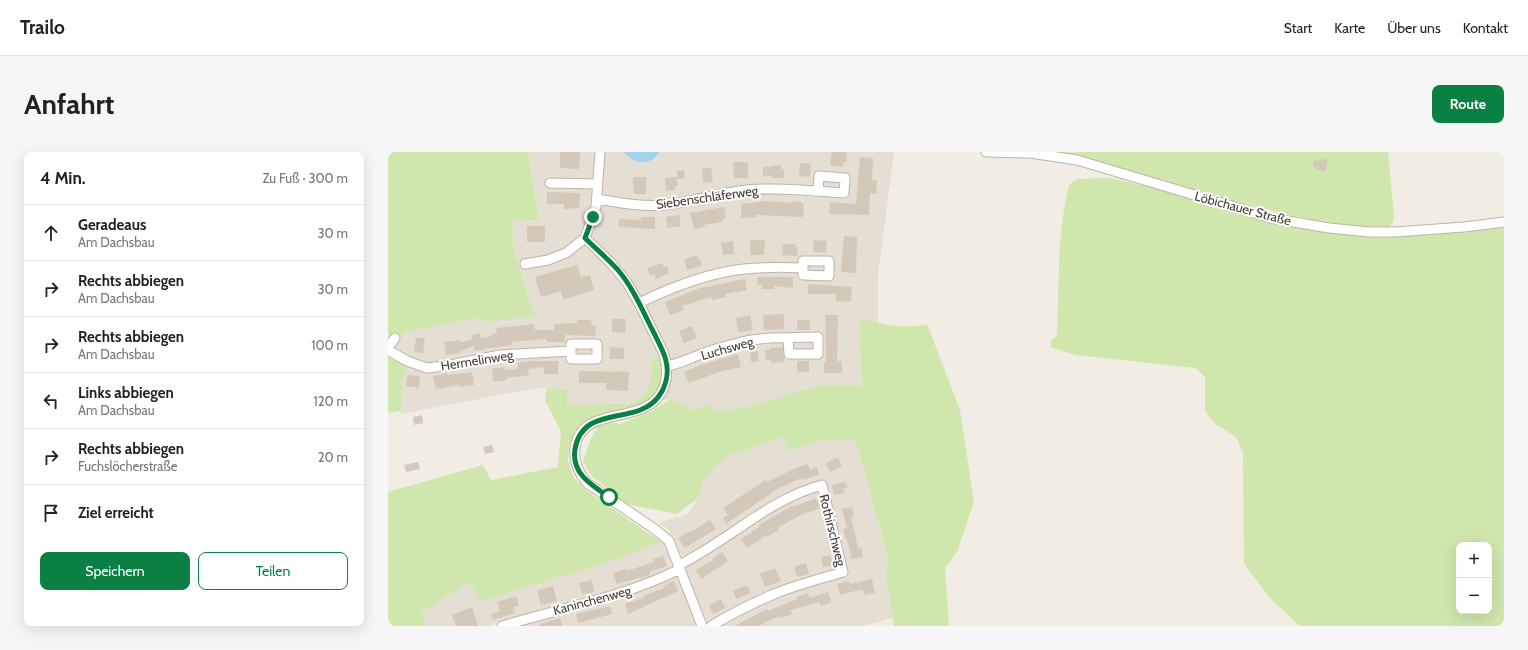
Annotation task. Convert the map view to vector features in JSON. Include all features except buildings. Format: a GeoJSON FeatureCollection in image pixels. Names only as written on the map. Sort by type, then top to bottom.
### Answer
{"type":"FeatureCollection","features":[{"type":"Feature","properties":{"kind":"street"},"geometry":{"type":"LineString","coordinates":[[525,264],[548,260],[566,253],[585,238],[596,207],[600,152]]}},
{"type":"Feature","properties":{"kind":"street","name":"Löbichauer Straße"},"geometry":{"type":"LineString","coordinates":[[986,152],[1030,153],[1077,160],[1271,218],[1329,228],[1369,232],[1395,232],[1464,227],[1504,222]]}},
{"type":"Feature","properties":{"kind":"street"},"geometry":{"type":"LineString","coordinates":[[550,183],[598,184]]}},
{"type":"Feature","properties":{"kind":"street","name":"Siebenschläferweg"},"geometry":{"type":"LineString","coordinates":[[597,199],[651,206],[710,195],[748,190],[784,189],[818,191]]}},
{"type":"Feature","properties":{"kind":"street"},"geometry":{"type":"LineString","coordinates":[[585,238],[619,271],[639,303],[664,354],[667,366],[665,383],[662,390],[645,408],[636,412],[604,418],[593,422],[585,428],[579,435],[574,453],[575,463],[579,473],[587,483],[669,541],[702,626]]}},
{"type":"Feature","properties":{"kind":"street"},"geometry":{"type":"LineString","coordinates":[[639,303],[690,281],[715,274],[743,269],[768,267],[803,268]]}},
{"type":"Feature","properties":{"kind":"street"},"geometry":{"type":"LineString","coordinates":[[388,348],[395,338]]}},
{"type":"Feature","properties":{"kind":"street","name":"Luchsweg"},"geometry":{"type":"LineString","coordinates":[[667,366],[739,342],[762,338],[788,338]]}},
{"type":"Feature","properties":{"kind":"street","name":"Hermelinweg"},"geometry":{"type":"LineString","coordinates":[[388,348],[407,361],[427,368],[500,356],[571,351]]}},
{"type":"Feature","properties":{"kind":"street","name":"Rothirschweg"},"geometry":{"type":"LineString","coordinates":[[680,567],[772,507],[794,495],[822,485],[843,572],[800,584],[773,594],[711,626]]}},
{"type":"Feature","properties":{"kind":"street","name":"Kaninchenweg"},"geometry":{"type":"LineString","coordinates":[[502,626],[545,613],[610,597],[642,586],[680,567]]}},
{"type":"Feature","properties":{"kind":"shaded area"},"geometry":{"type":"Polygon","coordinates":[[[528,152],[894,152],[878,275],[878,323],[859,318],[862,386],[814,386],[756,405],[715,412],[711,404],[693,410],[671,399],[594,406],[566,405],[568,390],[547,388],[531,389],[401,414],[401,380],[404,380],[408,360],[396,351],[395,346],[404,332],[482,317],[536,316],[532,309],[513,247],[512,219],[539,219],[528,152]]]}},
{"type":"Feature","properties":{"kind":"shaded area"},"geometry":{"type":"Polygon","coordinates":[[[783,437],[788,451],[819,441],[855,439],[888,557],[886,577],[893,618],[862,626],[718,626],[774,597],[847,574],[824,480],[794,491],[687,556],[678,552],[668,535],[671,532],[659,523],[688,514],[698,498],[704,479],[714,467],[730,455],[783,437]]]}},
{"type":"Feature","properties":{"kind":"shaded area"},"geometry":{"type":"Polygon","coordinates":[[[815,491],[819,493],[837,567],[711,621],[704,620],[686,574],[686,569],[689,564],[774,509],[815,491]]]}},
{"type":"Feature","properties":{"kind":"shaded area"},"geometry":{"type":"Polygon","coordinates":[[[663,541],[672,559],[671,567],[668,570],[622,590],[547,609],[489,626],[425,626],[422,613],[470,580],[480,602],[599,565],[663,541]]]}},
{"type":"Feature","properties":{"kind":"shaded area"},"geometry":{"type":"Polygon","coordinates":[[[673,576],[679,578],[698,626],[513,626],[624,597],[673,576]]]}},
{"type":"Feature","properties":{"kind":"green space"},"geometry":{"type":"Polygon","coordinates":[[[388,152],[528,152],[539,220],[512,219],[513,247],[532,309],[536,316],[484,322],[482,317],[404,332],[398,340],[389,335],[388,336],[388,152]]]}},
{"type":"Feature","properties":{"kind":"green space"},"geometry":{"type":"Polygon","coordinates":[[[986,152],[1388,152],[1394,217],[1393,222],[1388,228],[1330,222],[1236,202],[1236,207],[1369,232],[1504,222],[1504,626],[1300,626],[1270,598],[1244,564],[1243,454],[1237,438],[1214,423],[1205,410],[1205,377],[1195,368],[1075,355],[1051,347],[1051,340],[1057,336],[1060,241],[1069,185],[1077,179],[1110,178],[1226,205],[1077,160],[986,152]]]}},
{"type":"Feature","properties":{"kind":"green space"},"geometry":{"type":"Polygon","coordinates":[[[859,318],[901,326],[918,326],[927,324],[960,410],[974,502],[957,552],[945,568],[949,626],[894,626],[886,577],[888,557],[855,439],[819,441],[787,451],[783,437],[730,455],[714,467],[704,479],[698,498],[677,514],[626,504],[591,475],[583,461],[591,438],[599,425],[606,421],[620,424],[650,412],[671,399],[693,410],[711,404],[715,412],[756,405],[815,386],[862,386],[859,318]]]}},
{"type":"Feature","properties":{"kind":"green space"},"geometry":{"type":"Polygon","coordinates":[[[388,357],[407,366],[404,380],[401,380],[401,411],[388,413],[388,357]]]}},
{"type":"Feature","properties":{"kind":"green space"},"geometry":{"type":"Polygon","coordinates":[[[662,357],[663,372],[659,387],[649,400],[636,406],[599,415],[584,423],[569,446],[568,461],[574,478],[587,491],[661,542],[599,565],[480,602],[470,581],[422,613],[425,626],[388,626],[388,492],[483,465],[491,480],[558,467],[561,431],[545,401],[547,388],[568,390],[567,405],[631,403],[642,396],[649,385],[651,378],[651,359],[662,357]]]}},
{"type":"Feature","properties":{"kind":"water"},"geometry":{"type":"Polygon","coordinates":[[[624,152],[659,152],[652,160],[642,162],[633,159],[624,152]]]}},
{"type":"Feature","properties":{"kind":"route"},"geometry":{"type":"LineString","coordinates":[[593,217],[585,238],[619,271],[626,281],[639,303],[664,354],[667,366],[667,375],[662,390],[658,397],[645,408],[636,412],[604,418],[593,422],[579,435],[574,453],[575,463],[579,473],[587,483],[609,497]]}}]}
